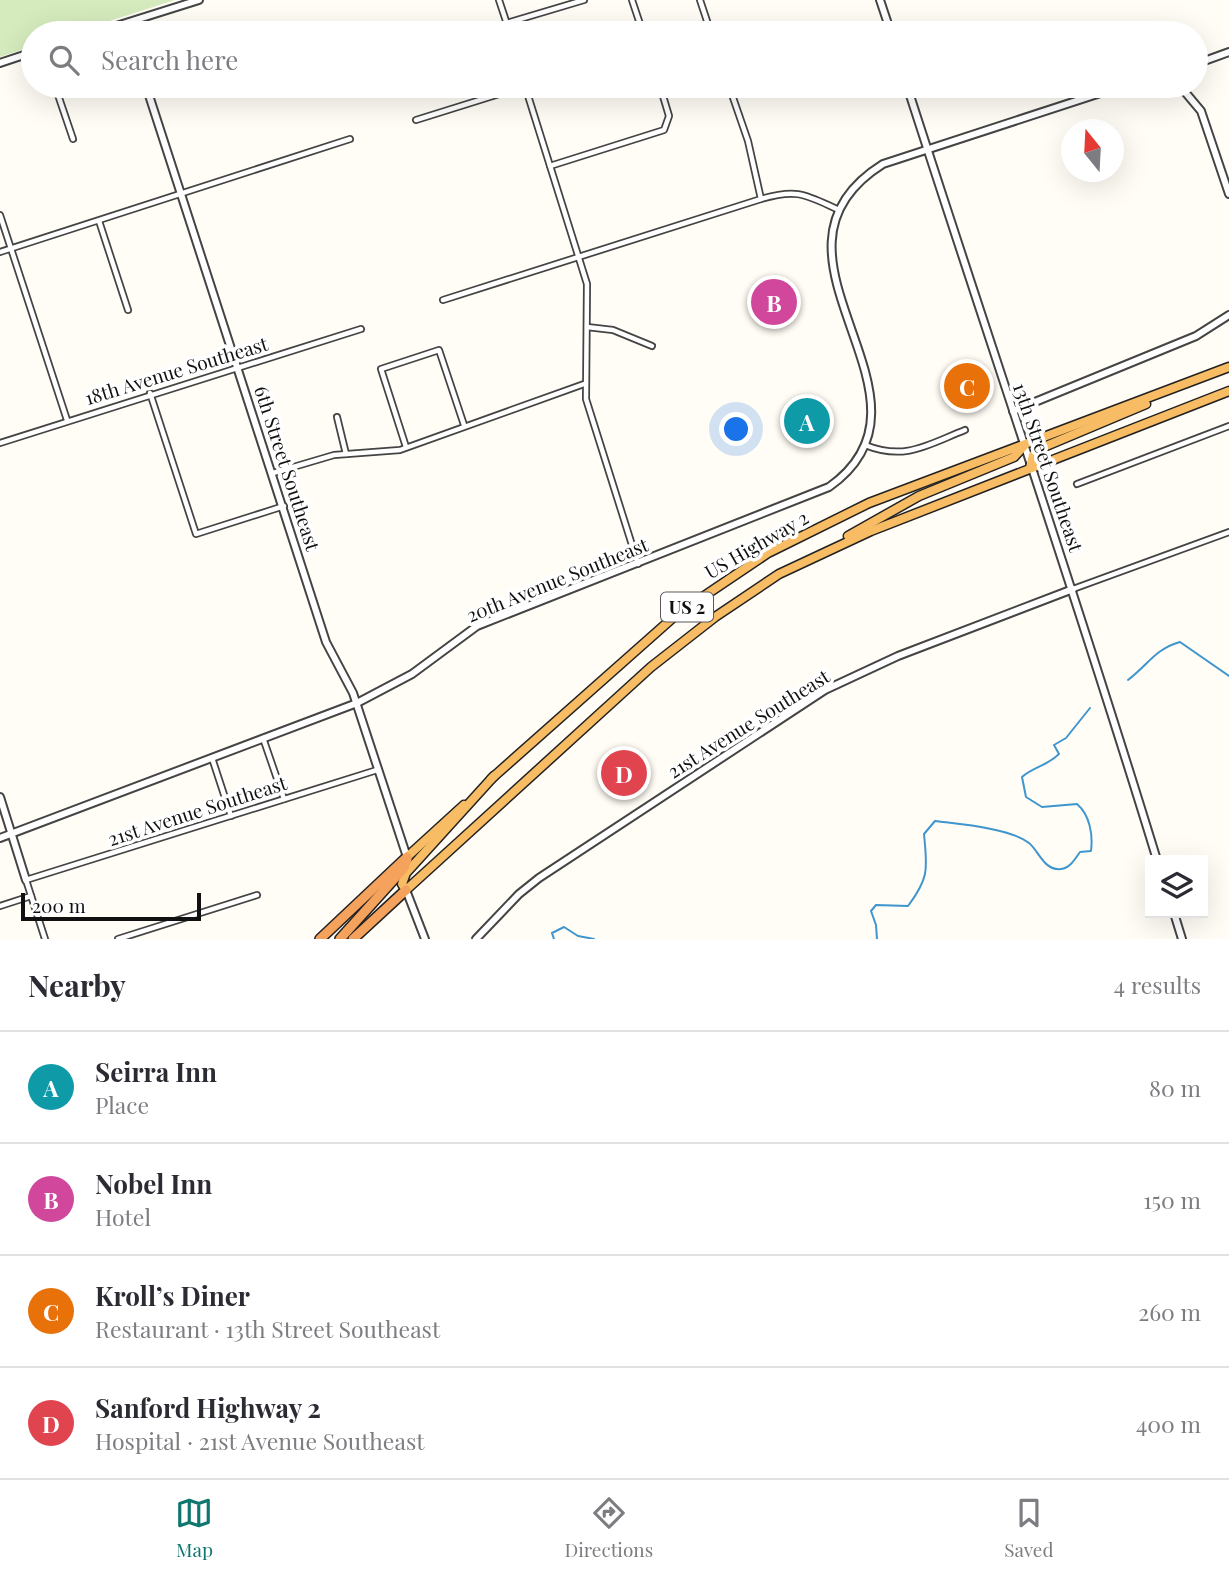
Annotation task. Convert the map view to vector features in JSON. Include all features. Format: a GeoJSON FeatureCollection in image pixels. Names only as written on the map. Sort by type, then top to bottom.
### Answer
{"type":"FeatureCollection","features":[{"type":"Feature","properties":{"kind":"highway","name":"US Highway 2"},"geometry":{"type":"LineString","coordinates":[[320,939],[494,776],[676,615],[768,554],[869,503],[1229,367]]}},
{"type":"Feature","properties":{"kind":"highway"},"geometry":{"type":"LineString","coordinates":[[1030,468],[1033,455],[1039,449],[1120,416],[1189,382]]}},
{"type":"Feature","properties":{"kind":"highway","name":"US Highway 2"},"geometry":{"type":"LineString","coordinates":[[353,939],[683,641],[746,594],[828,550],[1229,391]]}},
{"type":"Feature","properties":{"kind":"highway"},"geometry":{"type":"LineString","coordinates":[[828,550],[901,504],[998,465],[1021,452],[1024,446]]}},
{"type":"Feature","properties":{"kind":"highway"},"geometry":{"type":"LineString","coordinates":[[406,890],[402,878],[494,776]]}},
{"type":"Feature","properties":{"kind":"highway"},"geometry":{"type":"LineString","coordinates":[[340,939],[404,868],[407,857]]}},
{"type":"Feature","properties":{"kind":"street"},"geometry":{"type":"LineString","coordinates":[[131,21],[199,0]]}},
{"type":"Feature","properties":{"kind":"street"},"geometry":{"type":"LineString","coordinates":[[499,0],[506,21]]}},
{"type":"Feature","properties":{"kind":"street"},"geometry":{"type":"LineString","coordinates":[[514,21],[584,0]]}},
{"type":"Feature","properties":{"kind":"street"},"geometry":{"type":"LineString","coordinates":[[632,0],[639,21]]}},
{"type":"Feature","properties":{"kind":"street"},"geometry":{"type":"LineString","coordinates":[[700,0],[707,21]]}},
{"type":"Feature","properties":{"kind":"street"},"geometry":{"type":"LineString","coordinates":[[880,0],[887,21]]}},
{"type":"Feature","properties":{"kind":"street"},"geometry":{"type":"LineString","coordinates":[[1208,60],[1229,52]]}},
{"type":"Feature","properties":{"kind":"street"},"geometry":{"type":"LineString","coordinates":[[0,63],[21,56]]}},
{"type":"Feature","properties":{"kind":"street"},"geometry":{"type":"LineString","coordinates":[[59,98],[73,139]]}},
{"type":"Feature","properties":{"kind":"street","name":"6th Street Southeast"},"geometry":{"type":"LineString","coordinates":[[150,98],[326,642],[357,702],[407,857]]}},
{"type":"Feature","properties":{"kind":"street"},"geometry":{"type":"LineString","coordinates":[[416,120],[487,98]]}},
{"type":"Feature","properties":{"kind":"street"},"geometry":{"type":"LineString","coordinates":[[529,98],[587,284],[584,384],[590,414],[639,564]]}},
{"type":"Feature","properties":{"kind":"street"},"geometry":{"type":"LineString","coordinates":[[550,166],[664,130],[670,117],[664,98]]}},
{"type":"Feature","properties":{"kind":"street"},"geometry":{"type":"LineString","coordinates":[[733,98],[748,141],[761,199]]}},
{"type":"Feature","properties":{"kind":"street","name":"13th Street Southeast"},"geometry":{"type":"LineString","coordinates":[[911,98],[1030,468],[1073,589],[1155,855]]}},
{"type":"Feature","properties":{"kind":"street"},"geometry":{"type":"LineString","coordinates":[[965,430],[902,454],[882,452],[865,445],[872,411],[870,387],[830,258],[832,232],[839,210],[848,194],[868,173],[883,163],[1084,98]]}},
{"type":"Feature","properties":{"kind":"street"},"geometry":{"type":"LineString","coordinates":[[1190,98],[1201,111],[1229,194]]}},
{"type":"Feature","properties":{"kind":"street"},"geometry":{"type":"LineString","coordinates":[[0,252],[349,139]]}},
{"type":"Feature","properties":{"kind":"street"},"geometry":{"type":"LineString","coordinates":[[443,300],[780,193],[802,193],[839,210]]}},
{"type":"Feature","properties":{"kind":"street"},"geometry":{"type":"LineString","coordinates":[[0,215],[67,420]]}},
{"type":"Feature","properties":{"kind":"street"},"geometry":{"type":"LineString","coordinates":[[99,220],[128,310]]}},
{"type":"Feature","properties":{"kind":"street"},"geometry":{"type":"LineString","coordinates":[[1013,411],[1196,336],[1229,315]]}},
{"type":"Feature","properties":{"kind":"street"},"geometry":{"type":"LineString","coordinates":[[587,327],[613,330],[652,346]]}},
{"type":"Feature","properties":{"kind":"street","name":"18th Avenue Southeast"},"geometry":{"type":"LineString","coordinates":[[0,443],[150,393],[361,329]]}},
{"type":"Feature","properties":{"kind":"street"},"geometry":{"type":"LineString","coordinates":[[407,447],[381,369],[439,350],[464,425]]}},
{"type":"Feature","properties":{"kind":"street"},"geometry":{"type":"LineString","coordinates":[[273,473],[316,459],[407,447],[584,384]]}},
{"type":"Feature","properties":{"kind":"street"},"geometry":{"type":"LineString","coordinates":[[150,393],[196,534],[284,506]]}},
{"type":"Feature","properties":{"kind":"street"},"geometry":{"type":"LineString","coordinates":[[337,417],[346,454]]}},
{"type":"Feature","properties":{"kind":"street"},"geometry":{"type":"LineString","coordinates":[[1077,484],[1229,426]]}},
{"type":"Feature","properties":{"kind":"street","name":"20th Avenue Southeast"},"geometry":{"type":"LineString","coordinates":[[0,838],[357,702],[412,674],[477,626],[814,495],[850,469],[865,445]]}},
{"type":"Feature","properties":{"kind":"street","name":"21st Avenue Southeast"},"geometry":{"type":"LineString","coordinates":[[476,939],[519,894],[539,878],[825,690],[898,656],[1229,532]]}},
{"type":"Feature","properties":{"kind":"street"},"geometry":{"type":"LineString","coordinates":[[264,738],[284,799]]}},
{"type":"Feature","properties":{"kind":"street"},"geometry":{"type":"LineString","coordinates":[[212,757],[231,816]]}},
{"type":"Feature","properties":{"kind":"street","name":"21st Avenue Southeast"},"geometry":{"type":"LineString","coordinates":[[26,880],[377,770]]}},
{"type":"Feature","properties":{"kind":"street"},"geometry":{"type":"LineString","coordinates":[[0,797],[45,939]]}},
{"type":"Feature","properties":{"kind":"street"},"geometry":{"type":"LineString","coordinates":[[406,890],[425,939]]}},
{"type":"Feature","properties":{"kind":"street"},"geometry":{"type":"LineString","coordinates":[[118,939],[257,895]]}},
{"type":"Feature","properties":{"kind":"street"},"geometry":{"type":"LineString","coordinates":[[0,906],[31,896]]}},
{"type":"Feature","properties":{"kind":"street"},"geometry":{"type":"LineString","coordinates":[[1176,918],[1182,939]]}},
{"type":"Feature","properties":{"kind":"green space"},"geometry":{"type":"Polygon","coordinates":[[[0,0],[175,0],[109,21],[21,21],[21,50],[0,57],[0,0]]]}},
{"type":"Feature","properties":{"kind":"waterway"},"geometry":{"type":"LineString","coordinates":[[1128,680],[1158,653],[1180,642],[1229,676]]}},
{"type":"Feature","properties":{"kind":"waterway"},"geometry":{"type":"LineString","coordinates":[[877,939],[871,911],[876,905],[908,906],[924,879],[924,834],[935,821],[1010,834],[1033,846],[1046,864],[1055,869],[1067,867],[1080,852],[1091,851],[1090,826],[1077,804],[1042,807],[1026,797],[1022,777],[1059,754],[1054,745],[1066,738],[1090,708]]}},
{"type":"Feature","properties":{"kind":"waterway"},"geometry":{"type":"LineString","coordinates":[[554,939],[552,933],[564,927],[578,936],[594,939]]}},
{"type":"Feature","properties":{"kind":"place","name":"Nobel Inn"},"geometry":{"type":"Point","coordinates":[774,302]}},
{"type":"Feature","properties":{"kind":"place","name":"Kroll’s Diner"},"geometry":{"type":"Point","coordinates":[967,386]}},
{"type":"Feature","properties":{"kind":"place","name":"Seirra Inn"},"geometry":{"type":"Point","coordinates":[807,421]}},
{"type":"Feature","properties":{"kind":"place","name":"Sanford Highway 2"},"geometry":{"type":"Point","coordinates":[624,773]}}]}
